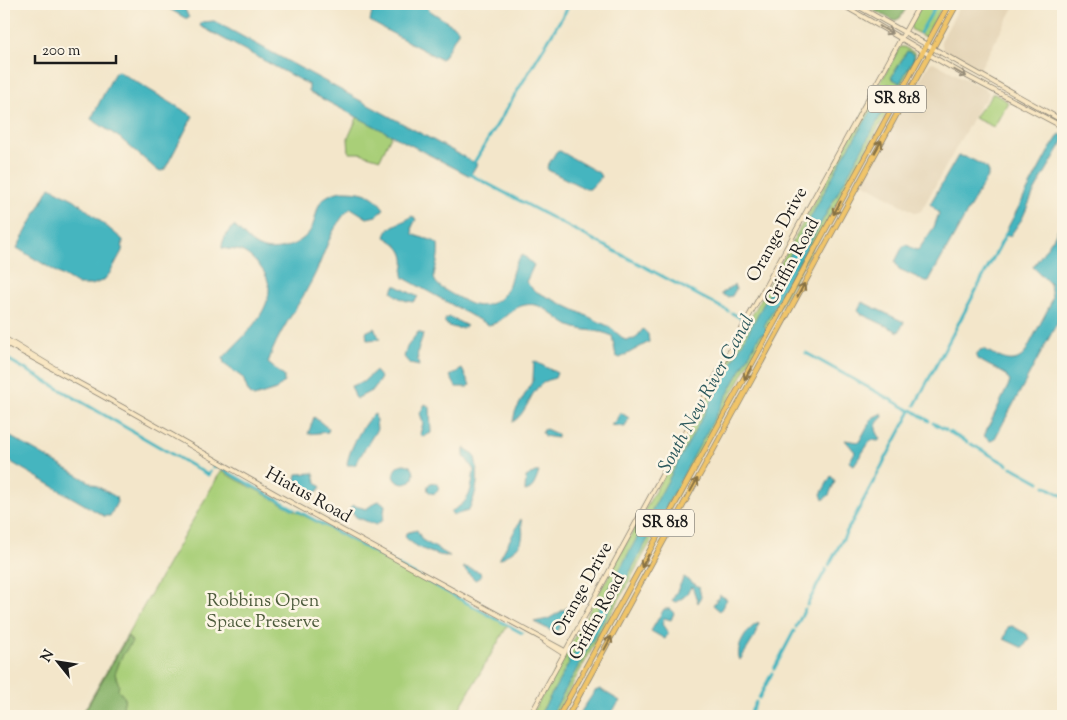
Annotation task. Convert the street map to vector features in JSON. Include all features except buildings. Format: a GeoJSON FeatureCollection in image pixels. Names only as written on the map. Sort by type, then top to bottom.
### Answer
{"type":"FeatureCollection","features":[{"type":"Feature","properties":{"kind":"main road","name":"Griffin Road"},"geometry":{"type":"LineString","coordinates":[[559,716],[949,4]]}},
{"type":"Feature","properties":{"kind":"main road","name":"Griffin Road"},"geometry":{"type":"LineString","coordinates":[[568,716],[957,4]]}},
{"type":"Feature","properties":{"kind":"main road"},"geometry":{"type":"LineString","coordinates":[[860,181],[858,177],[861,166]]}},
{"type":"Feature","properties":{"kind":"main road"},"geometry":{"type":"LineString","coordinates":[[848,190],[849,201]]}},
{"type":"Feature","properties":{"kind":"main road"},"geometry":{"type":"LineString","coordinates":[[589,662],[594,670]]}},
{"type":"Feature","properties":{"kind":"main road"},"geometry":{"type":"LineString","coordinates":[[584,670],[588,679]]}},
{"type":"Feature","properties":{"kind":"street"},"geometry":{"type":"LineString","coordinates":[[841,4],[900,39],[1063,127]]}},
{"type":"Feature","properties":{"kind":"street"},"geometry":{"type":"LineString","coordinates":[[854,4],[1063,121]]}},
{"type":"Feature","properties":{"kind":"street","name":"Orange Drive"},"geometry":{"type":"LineString","coordinates":[[530,716],[920,4]]}},
{"type":"Feature","properties":{"kind":"street","name":"Hiatus Road"},"geometry":{"type":"LineString","coordinates":[[4,338],[55,367],[59,372]]}},
{"type":"Feature","properties":{"kind":"street","name":"Hiatus Road"},"geometry":{"type":"LineString","coordinates":[[4,342],[280,497],[564,652]]}},
{"type":"Feature","properties":{"kind":"shaded area"},"geometry":{"type":"Polygon","coordinates":[[[961,4],[1016,4],[978,72],[943,49],[941,41],[961,4]]]}},
{"type":"Feature","properties":{"kind":"shaded area"},"geometry":{"type":"Polygon","coordinates":[[[933,62],[989,93],[985,101],[981,103],[921,211],[916,213],[860,181],[930,63],[933,62]]]}},
{"type":"Feature","properties":{"kind":"green space"},"geometry":{"type":"Polygon","coordinates":[[[862,4],[909,4],[900,18],[894,21],[862,4]]]}},
{"type":"Feature","properties":{"kind":"green space"},"geometry":{"type":"Polygon","coordinates":[[[922,4],[944,4],[925,37],[912,30],[910,26],[922,4]]]}},
{"type":"Feature","properties":{"kind":"green space"},"geometry":{"type":"Polygon","coordinates":[[[900,47],[915,53],[915,61],[555,716],[531,716],[900,47]]]}},
{"type":"Feature","properties":{"kind":"green space"},"geometry":{"type":"Polygon","coordinates":[[[993,93],[1008,102],[994,127],[974,118],[993,93]]]}},
{"type":"Feature","properties":{"kind":"green space"},"geometry":{"type":"Polygon","coordinates":[[[358,116],[392,134],[380,159],[360,153],[349,153],[348,138],[358,116]]]}},
{"type":"Feature","properties":{"kind":"green space","name":"Robbins Open Space Preserve"},"geometry":{"type":"Polygon","coordinates":[[[221,471],[508,625],[455,716],[81,716],[221,471]]]}},
{"type":"Feature","properties":{"kind":"green space"},"geometry":{"type":"Polygon","coordinates":[[[128,636],[132,642],[122,656],[115,674],[119,685],[118,690],[125,698],[121,716],[82,716],[128,636]]]}},
{"type":"Feature","properties":{"kind":"water"},"geometry":{"type":"Polygon","coordinates":[[[161,4],[183,5],[189,18],[185,18],[161,4]]]}},
{"type":"Feature","properties":{"kind":"water"},"geometry":{"type":"Polygon","coordinates":[[[374,4],[424,4],[429,10],[458,29],[458,32],[443,58],[440,59],[370,21],[374,4]]]}},
{"type":"Feature","properties":{"kind":"water"},"geometry":{"type":"Polygon","coordinates":[[[214,21],[477,164],[470,176],[309,92],[309,85],[200,26],[202,22],[214,21]]]}},
{"type":"Feature","properties":{"kind":"water"},"geometry":{"type":"Polygon","coordinates":[[[907,51],[913,54],[914,58],[900,83],[891,78],[907,51]]]}},
{"type":"Feature","properties":{"kind":"water"},"geometry":{"type":"Polygon","coordinates":[[[118,71],[193,116],[165,169],[162,171],[157,170],[120,138],[91,119],[115,72],[118,71]]]}},
{"type":"Feature","properties":{"kind":"water"},"geometry":{"type":"Polygon","coordinates":[[[888,84],[896,88],[764,326],[767,329],[764,335],[761,334],[759,337],[551,716],[539,716],[569,663],[568,659],[573,656],[843,157],[888,84]]]}},
{"type":"Feature","properties":{"kind":"water"},"geometry":{"type":"Polygon","coordinates":[[[1060,134],[1063,136],[1063,142],[1035,190],[1022,219],[1010,236],[1007,236],[1007,229],[1048,152],[1060,134]]]}},
{"type":"Feature","properties":{"kind":"water"},"geometry":{"type":"Polygon","coordinates":[[[560,151],[599,173],[601,177],[590,189],[586,189],[548,170],[547,167],[556,152],[560,151]]]}},
{"type":"Feature","properties":{"kind":"water"},"geometry":{"type":"Polygon","coordinates":[[[958,156],[970,159],[985,167],[988,169],[988,175],[929,281],[925,281],[899,269],[895,262],[903,246],[907,245],[916,250],[919,249],[934,227],[939,213],[930,204],[958,156]]]}},
{"type":"Feature","properties":{"kind":"water"},"geometry":{"type":"Polygon","coordinates":[[[50,187],[75,200],[123,240],[122,251],[104,280],[92,285],[78,285],[17,248],[50,187]]]}},
{"type":"Feature","properties":{"kind":"water"},"geometry":{"type":"Polygon","coordinates":[[[341,191],[354,191],[371,196],[384,209],[376,216],[367,218],[351,208],[338,223],[316,273],[282,331],[268,363],[284,376],[284,382],[276,390],[254,397],[249,394],[243,378],[224,364],[223,358],[251,328],[266,305],[269,292],[268,280],[261,268],[247,254],[239,250],[222,248],[224,239],[234,226],[250,241],[261,248],[274,250],[288,247],[301,240],[310,231],[321,202],[332,194],[341,191]]]}},
{"type":"Feature","properties":{"kind":"water"},"geometry":{"type":"Polygon","coordinates":[[[412,216],[416,219],[412,227],[413,234],[438,244],[435,281],[448,292],[475,305],[490,304],[504,294],[514,266],[523,255],[534,265],[526,282],[535,291],[610,327],[625,340],[635,339],[643,329],[648,334],[649,342],[620,358],[616,356],[612,336],[602,332],[570,326],[547,310],[536,305],[516,308],[497,322],[488,325],[404,278],[404,256],[397,245],[385,237],[392,226],[412,216]]]}},
{"type":"Feature","properties":{"kind":"water"},"geometry":{"type":"Polygon","coordinates":[[[1063,218],[1063,263],[1054,283],[1057,290],[1063,294],[1063,312],[994,440],[990,441],[984,436],[1010,382],[1005,374],[977,359],[976,356],[980,350],[984,349],[1010,360],[1015,360],[1025,353],[1050,305],[1052,297],[1050,284],[1033,267],[1054,237],[1063,218]]]}},
{"type":"Feature","properties":{"kind":"water"},"geometry":{"type":"Polygon","coordinates":[[[734,285],[736,289],[732,296],[727,297],[721,294],[734,285]]]}},
{"type":"Feature","properties":{"kind":"water"},"geometry":{"type":"Polygon","coordinates":[[[394,286],[418,297],[413,302],[401,299],[392,292],[394,286]]]}},
{"type":"Feature","properties":{"kind":"water"},"geometry":{"type":"Polygon","coordinates":[[[862,302],[904,322],[899,332],[861,314],[858,311],[862,302]]]}},
{"type":"Feature","properties":{"kind":"water"},"geometry":{"type":"Polygon","coordinates":[[[450,317],[467,326],[456,328],[450,326],[445,323],[445,319],[450,317]]]}},
{"type":"Feature","properties":{"kind":"water"},"geometry":{"type":"Polygon","coordinates":[[[374,328],[380,339],[367,340],[366,332],[374,328]]]}},
{"type":"Feature","properties":{"kind":"water"},"geometry":{"type":"Polygon","coordinates":[[[418,332],[423,334],[418,352],[419,366],[410,364],[404,357],[407,347],[418,332]]]}},
{"type":"Feature","properties":{"kind":"water"},"geometry":{"type":"Polygon","coordinates":[[[534,361],[557,373],[555,378],[546,381],[535,391],[524,410],[513,422],[515,412],[533,380],[534,361]]]}},
{"type":"Feature","properties":{"kind":"water"},"geometry":{"type":"Polygon","coordinates":[[[462,369],[470,385],[468,387],[456,387],[450,376],[462,369]]]}},
{"type":"Feature","properties":{"kind":"water"},"geometry":{"type":"Polygon","coordinates":[[[375,371],[381,378],[373,390],[356,399],[351,386],[363,382],[375,371]]]}},
{"type":"Feature","properties":{"kind":"water"},"geometry":{"type":"Polygon","coordinates":[[[425,404],[430,407],[431,433],[423,437],[420,434],[423,423],[420,413],[425,404]]]}},
{"type":"Feature","properties":{"kind":"water"},"geometry":{"type":"Polygon","coordinates":[[[620,412],[629,418],[625,427],[611,425],[616,421],[620,412]]]}},
{"type":"Feature","properties":{"kind":"water"},"geometry":{"type":"Polygon","coordinates":[[[882,413],[883,417],[876,425],[877,433],[881,439],[878,441],[871,440],[854,465],[849,462],[855,452],[845,440],[859,442],[872,418],[882,413]]]}},
{"type":"Feature","properties":{"kind":"water"},"geometry":{"type":"Polygon","coordinates":[[[375,414],[377,429],[355,465],[347,465],[357,437],[366,422],[375,414]]]}},
{"type":"Feature","properties":{"kind":"water"},"geometry":{"type":"Polygon","coordinates":[[[314,417],[329,429],[328,432],[308,434],[314,417]]]}},
{"type":"Feature","properties":{"kind":"water"},"geometry":{"type":"Polygon","coordinates":[[[546,429],[557,434],[557,438],[544,436],[542,431],[546,429]]]}},
{"type":"Feature","properties":{"kind":"water"},"geometry":{"type":"Polygon","coordinates":[[[4,433],[116,497],[117,502],[110,516],[104,516],[4,458],[4,433]]]}},
{"type":"Feature","properties":{"kind":"water"},"geometry":{"type":"Polygon","coordinates":[[[464,448],[474,454],[477,468],[476,490],[468,511],[454,515],[450,512],[466,500],[471,490],[473,478],[474,470],[464,456],[464,448]]]}},
{"type":"Feature","properties":{"kind":"water"},"geometry":{"type":"Polygon","coordinates":[[[404,464],[411,467],[414,474],[411,481],[404,484],[397,481],[394,474],[397,467],[404,464]]]}},
{"type":"Feature","properties":{"kind":"water"},"geometry":{"type":"Polygon","coordinates":[[[539,472],[534,484],[531,489],[525,491],[526,477],[539,472]]]}},
{"type":"Feature","properties":{"kind":"water"},"geometry":{"type":"Polygon","coordinates":[[[314,473],[316,482],[321,487],[316,493],[304,488],[296,479],[297,474],[314,473]]]}},
{"type":"Feature","properties":{"kind":"water"},"geometry":{"type":"Polygon","coordinates":[[[831,476],[835,481],[829,495],[823,500],[821,494],[831,476]]]}},
{"type":"Feature","properties":{"kind":"water"},"geometry":{"type":"Polygon","coordinates":[[[433,482],[439,488],[433,494],[427,488],[433,482]]]}},
{"type":"Feature","properties":{"kind":"water"},"geometry":{"type":"Polygon","coordinates":[[[380,501],[385,505],[383,520],[376,525],[356,517],[350,509],[352,505],[366,509],[380,501]]]}},
{"type":"Feature","properties":{"kind":"water"},"geometry":{"type":"Polygon","coordinates":[[[521,519],[523,535],[520,544],[499,560],[521,519]]]}},
{"type":"Feature","properties":{"kind":"water"},"geometry":{"type":"Polygon","coordinates":[[[417,530],[422,540],[450,556],[426,551],[405,537],[406,533],[417,530]]]}},
{"type":"Feature","properties":{"kind":"water"},"geometry":{"type":"Polygon","coordinates":[[[463,568],[480,572],[481,577],[475,580],[463,568]]]}},
{"type":"Feature","properties":{"kind":"water"},"geometry":{"type":"Polygon","coordinates":[[[684,577],[699,587],[701,597],[698,603],[692,586],[684,597],[676,602],[672,601],[684,577]]]}},
{"type":"Feature","properties":{"kind":"water"},"geometry":{"type":"Polygon","coordinates":[[[720,595],[727,599],[720,611],[713,605],[720,595]]]}},
{"type":"Feature","properties":{"kind":"water"},"geometry":{"type":"Polygon","coordinates":[[[572,605],[556,633],[534,622],[548,619],[572,605]]]}},
{"type":"Feature","properties":{"kind":"water"},"geometry":{"type":"Polygon","coordinates":[[[664,609],[670,609],[674,613],[671,620],[664,618],[662,624],[668,633],[665,639],[651,631],[664,609]]]}},
{"type":"Feature","properties":{"kind":"water"},"geometry":{"type":"Polygon","coordinates":[[[759,623],[754,638],[740,660],[739,650],[743,638],[759,623]]]}},
{"type":"Feature","properties":{"kind":"water"},"geometry":{"type":"Polygon","coordinates":[[[1012,626],[1027,634],[1029,639],[1023,648],[1004,639],[1008,627],[1012,626]]]}},
{"type":"Feature","properties":{"kind":"water"},"geometry":{"type":"Polygon","coordinates":[[[600,689],[620,701],[609,716],[592,713],[590,716],[578,716],[595,691],[600,689]]]}},
{"type":"Feature","properties":{"kind":"waterway"},"geometry":{"type":"LineString","coordinates":[[472,166],[570,4]]}},
{"type":"Feature","properties":{"kind":"waterway","name":"South New River Canal"},"geometry":{"type":"LineString","coordinates":[[920,33],[937,4]]}},
{"type":"Feature","properties":{"kind":"waterway"},"geometry":{"type":"LineString","coordinates":[[470,171],[471,175],[728,311]]}},
{"type":"Feature","properties":{"kind":"waterway"},"geometry":{"type":"LineString","coordinates":[[915,405],[1007,232]]}},
{"type":"Feature","properties":{"kind":"waterway"},"geometry":{"type":"LineString","coordinates":[[732,313],[744,320]]}},
{"type":"Feature","properties":{"kind":"waterway"},"geometry":{"type":"LineString","coordinates":[[806,353],[911,411],[829,565]]}},
{"type":"Feature","properties":{"kind":"waterway"},"geometry":{"type":"LineString","coordinates":[[4,357],[208,475],[210,472]]}},
{"type":"Feature","properties":{"kind":"waterway"},"geometry":{"type":"LineString","coordinates":[[912,410],[929,421]]}},
{"type":"Feature","properties":{"kind":"waterway"},"geometry":{"type":"LineString","coordinates":[[933,423],[946,430]]}},
{"type":"Feature","properties":{"kind":"waterway"},"geometry":{"type":"LineString","coordinates":[[949,432],[967,442]]}},
{"type":"Feature","properties":{"kind":"waterway"},"geometry":{"type":"LineString","coordinates":[[971,444],[1008,465]]}},
{"type":"Feature","properties":{"kind":"waterway"},"geometry":{"type":"LineString","coordinates":[[213,467],[214,465],[217,467]]}},
{"type":"Feature","properties":{"kind":"waterway"},"geometry":{"type":"LineString","coordinates":[[1012,467],[1039,482]]}},
{"type":"Feature","properties":{"kind":"waterway"},"geometry":{"type":"LineString","coordinates":[[222,469],[294,509]]}},
{"type":"Feature","properties":{"kind":"waterway"},"geometry":{"type":"LineString","coordinates":[[1045,486],[1063,496]]}},
{"type":"Feature","properties":{"kind":"waterway"},"geometry":{"type":"LineString","coordinates":[[298,511],[522,633]]}},
{"type":"Feature","properties":{"kind":"waterway"},"geometry":{"type":"LineString","coordinates":[[807,605],[826,569]]}},
{"type":"Feature","properties":{"kind":"waterway"},"geometry":{"type":"LineString","coordinates":[[796,627],[805,609]]}},
{"type":"Feature","properties":{"kind":"waterway"},"geometry":{"type":"LineString","coordinates":[[774,669],[794,631]]}},
{"type":"Feature","properties":{"kind":"waterway"},"geometry":{"type":"LineString","coordinates":[[759,698],[772,673]]}},
{"type":"Feature","properties":{"kind":"waterway"},"geometry":{"type":"LineString","coordinates":[[749,716],[756,702]]}}]}
